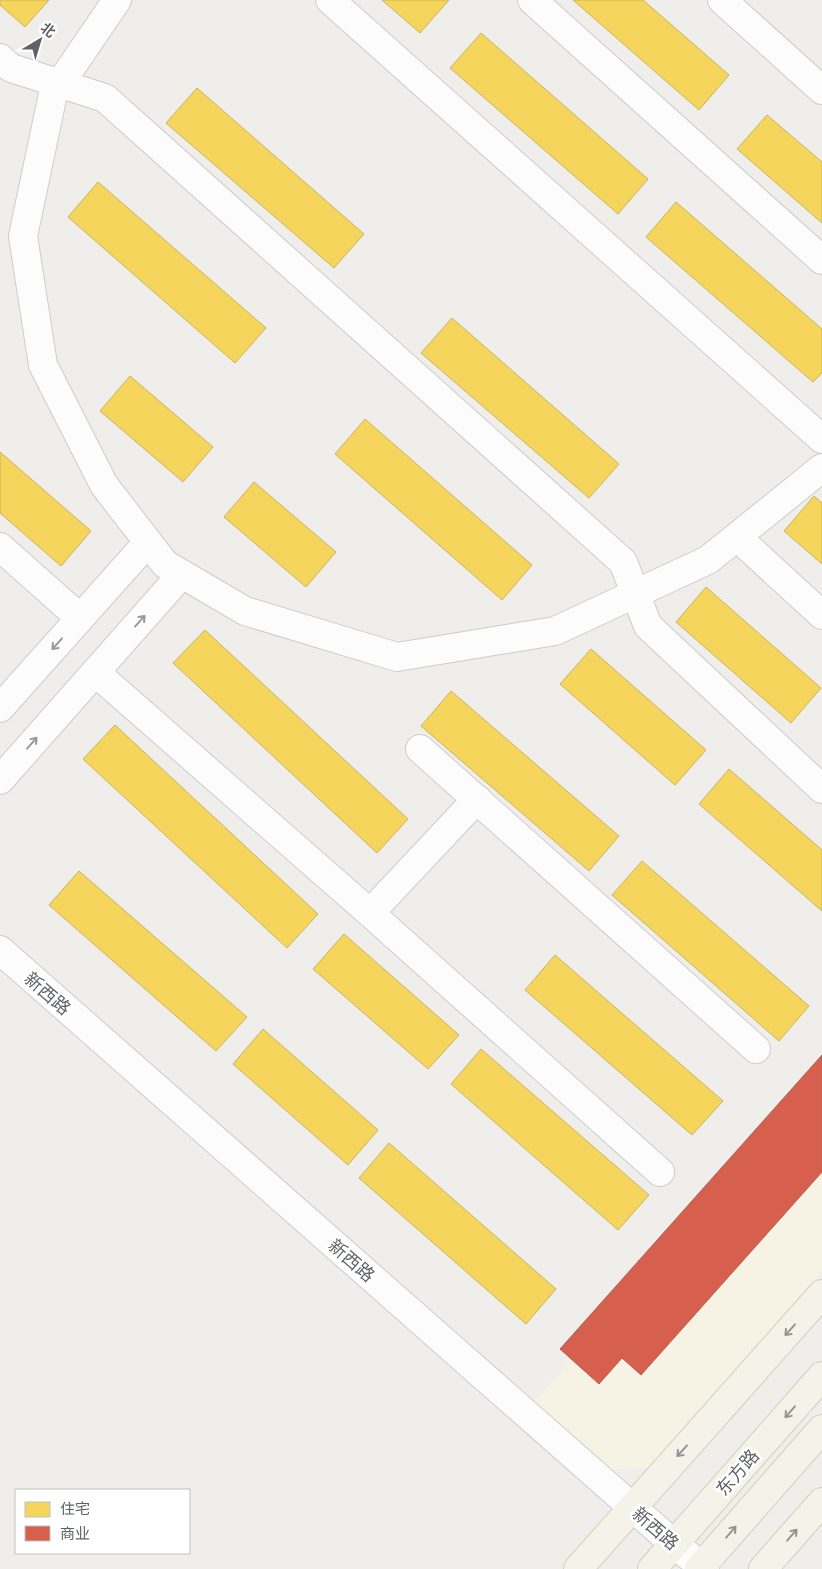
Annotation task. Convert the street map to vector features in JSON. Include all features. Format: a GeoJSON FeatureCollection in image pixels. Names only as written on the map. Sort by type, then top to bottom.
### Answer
{"type":"FeatureCollection","features":[{"type":"Feature","properties":{"kind":"main road"},"geometry":{"type":"LineString","coordinates":[[578,1569],[822,1294]]}},
{"type":"Feature","properties":{"kind":"main road","name":"东方路"},"geometry":{"type":"LineString","coordinates":[[652,1569],[822,1376]]}},
{"type":"Feature","properties":{"kind":"main road","name":"东方路"},"geometry":{"type":"LineString","coordinates":[[702,1568],[822,1429]]}},
{"type":"Feature","properties":{"kind":"main road"},"geometry":{"type":"LineString","coordinates":[[762,1569],[822,1502]]}},
{"type":"Feature","properties":{"kind":"street"},"geometry":{"type":"LineString","coordinates":[[117,0],[53,94],[23,236],[43,365],[104,485],[165,564],[245,611],[397,657],[555,631],[708,560],[822,468]]}},
{"type":"Feature","properties":{"kind":"street"},"geometry":{"type":"LineString","coordinates":[[330,0],[822,438]]}},
{"type":"Feature","properties":{"kind":"street"},"geometry":{"type":"LineString","coordinates":[[532,0],[822,260]]}},
{"type":"Feature","properties":{"kind":"street"},"geometry":{"type":"LineString","coordinates":[[722,0],[822,90]]}},
{"type":"Feature","properties":{"kind":"street"},"geometry":{"type":"LineString","coordinates":[[0,58],[11,68],[105,98],[112,104],[623,562],[648,626],[822,789]]}},
{"type":"Feature","properties":{"kind":"street"},"geometry":{"type":"LineString","coordinates":[[737,537],[822,616]]}},
{"type":"Feature","properties":{"kind":"street"},"geometry":{"type":"LineString","coordinates":[[0,708],[148,542]]}},
{"type":"Feature","properties":{"kind":"street"},"geometry":{"type":"LineString","coordinates":[[0,547],[80,618]]}},
{"type":"Feature","properties":{"kind":"street"},"geometry":{"type":"LineString","coordinates":[[0,780],[182,574]]}},
{"type":"Feature","properties":{"kind":"street"},"geometry":{"type":"LineString","coordinates":[[95,672],[370,913],[660,1172]]}},
{"type":"Feature","properties":{"kind":"street"},"geometry":{"type":"LineString","coordinates":[[420,749],[756,1049]]}},
{"type":"Feature","properties":{"kind":"street"},"geometry":{"type":"LineString","coordinates":[[370,913],[477,799]]}},
{"type":"Feature","properties":{"kind":"street","name":"新西路"},"geometry":{"type":"LineString","coordinates":[[0,950],[702,1568]]}},
{"type":"Feature","properties":{"kind":"shaded area"},"geometry":{"type":"Polygon","coordinates":[[[822,1071],[822,1271],[648,1468],[612,1469],[534,1402],[822,1071]]]}},
{"type":"Feature","properties":{"kind":"building: 住宅"},"geometry":{"type":"Polygon","coordinates":[[[0,0],[49,0],[25,27],[0,5],[0,0]]]}},
{"type":"Feature","properties":{"kind":"building: 住宅"},"geometry":{"type":"Polygon","coordinates":[[[382,0],[449,0],[420,33],[382,0]]]}},
{"type":"Feature","properties":{"kind":"building: 住宅"},"geometry":{"type":"Polygon","coordinates":[[[573,0],[643,0],[729,75],[699,110],[573,0]]]}},
{"type":"Feature","properties":{"kind":"building: 住宅"},"geometry":{"type":"Polygon","coordinates":[[[481,33],[648,179],[618,214],[450,68],[481,33]]]}},
{"type":"Feature","properties":{"kind":"building: 住宅"},"geometry":{"type":"Polygon","coordinates":[[[197,88],[364,234],[334,268],[166,123],[197,88]]]}},
{"type":"Feature","properties":{"kind":"building: 住宅"},"geometry":{"type":"Polygon","coordinates":[[[767,115],[822,162],[822,223],[737,149],[767,115]]]}},
{"type":"Feature","properties":{"kind":"building: 住宅"},"geometry":{"type":"Polygon","coordinates":[[[98,182],[266,328],[235,363],[68,217],[98,182]]]}},
{"type":"Feature","properties":{"kind":"building: 住宅"},"geometry":{"type":"Polygon","coordinates":[[[676,202],[822,329],[822,373],[813,382],[646,237],[676,202]]]}},
{"type":"Feature","properties":{"kind":"building: 住宅"},"geometry":{"type":"Polygon","coordinates":[[[452,318],[619,464],[589,498],[421,353],[452,318]]]}},
{"type":"Feature","properties":{"kind":"building: 住宅"},"geometry":{"type":"Polygon","coordinates":[[[130,376],[213,447],[183,482],[100,411],[130,376]]]}},
{"type":"Feature","properties":{"kind":"building: 住宅"},"geometry":{"type":"Polygon","coordinates":[[[365,419],[532,565],[502,600],[335,454],[365,419]]]}},
{"type":"Feature","properties":{"kind":"building: 住宅"},"geometry":{"type":"Polygon","coordinates":[[[0,452],[91,531],[61,566],[0,513],[0,452]]]}},
{"type":"Feature","properties":{"kind":"building: 住宅"},"geometry":{"type":"Polygon","coordinates":[[[254,482],[336,552],[306,587],[224,517],[254,482]]]}},
{"type":"Feature","properties":{"kind":"building: 住宅"},"geometry":{"type":"Polygon","coordinates":[[[814,496],[822,503],[822,564],[784,531],[814,496]]]}},
{"type":"Feature","properties":{"kind":"building: 住宅"},"geometry":{"type":"Polygon","coordinates":[[[706,587],[821,688],[791,723],[676,622],[706,587]]]}},
{"type":"Feature","properties":{"kind":"building: 住宅"},"geometry":{"type":"Polygon","coordinates":[[[205,630],[408,819],[377,853],[173,663],[205,630]]]}},
{"type":"Feature","properties":{"kind":"building: 住宅"},"geometry":{"type":"Polygon","coordinates":[[[591,649],[706,750],[675,785],[560,684],[591,649]]]}},
{"type":"Feature","properties":{"kind":"building: 住宅"},"geometry":{"type":"Polygon","coordinates":[[[451,691],[619,836],[589,871],[421,726],[451,691]]]}},
{"type":"Feature","properties":{"kind":"building: 住宅"},"geometry":{"type":"Polygon","coordinates":[[[115,725],[318,914],[287,948],[83,759],[115,725]]]}},
{"type":"Feature","properties":{"kind":"building: 住宅"},"geometry":{"type":"Polygon","coordinates":[[[729,769],[822,850],[822,911],[699,804],[729,769]]]}},
{"type":"Feature","properties":{"kind":"building: 住宅"},"geometry":{"type":"Polygon","coordinates":[[[642,861],[809,1006],[779,1041],[612,895],[642,861]]]}},
{"type":"Feature","properties":{"kind":"building: 住宅"},"geometry":{"type":"Polygon","coordinates":[[[79,871],[247,1017],[216,1051],[49,905],[79,871]]]}},
{"type":"Feature","properties":{"kind":"building: 住宅"},"geometry":{"type":"Polygon","coordinates":[[[344,934],[459,1035],[428,1069],[313,969],[344,934]]]}},
{"type":"Feature","properties":{"kind":"building: 住宅"},"geometry":{"type":"Polygon","coordinates":[[[555,955],[723,1101],[692,1135],[525,990],[555,955]]]}},
{"type":"Feature","properties":{"kind":"building: 住宅"},"geometry":{"type":"Polygon","coordinates":[[[263,1029],[378,1130],[348,1165],[233,1064],[263,1029]]]}},
{"type":"Feature","properties":{"kind":"building: 住宅"},"geometry":{"type":"Polygon","coordinates":[[[481,1049],[649,1195],[618,1230],[451,1084],[481,1049]]]}},
{"type":"Feature","properties":{"kind":"building: 住宅"},"geometry":{"type":"Polygon","coordinates":[[[389,1143],[556,1289],[526,1324],[359,1178],[389,1143]]]}},
{"type":"Feature","properties":{"kind":"building: 商业"},"geometry":{"type":"Polygon","coordinates":[[[822,1055],[822,1172],[641,1375],[622,1358],[599,1384],[560,1349],[822,1055]]]}}]}
